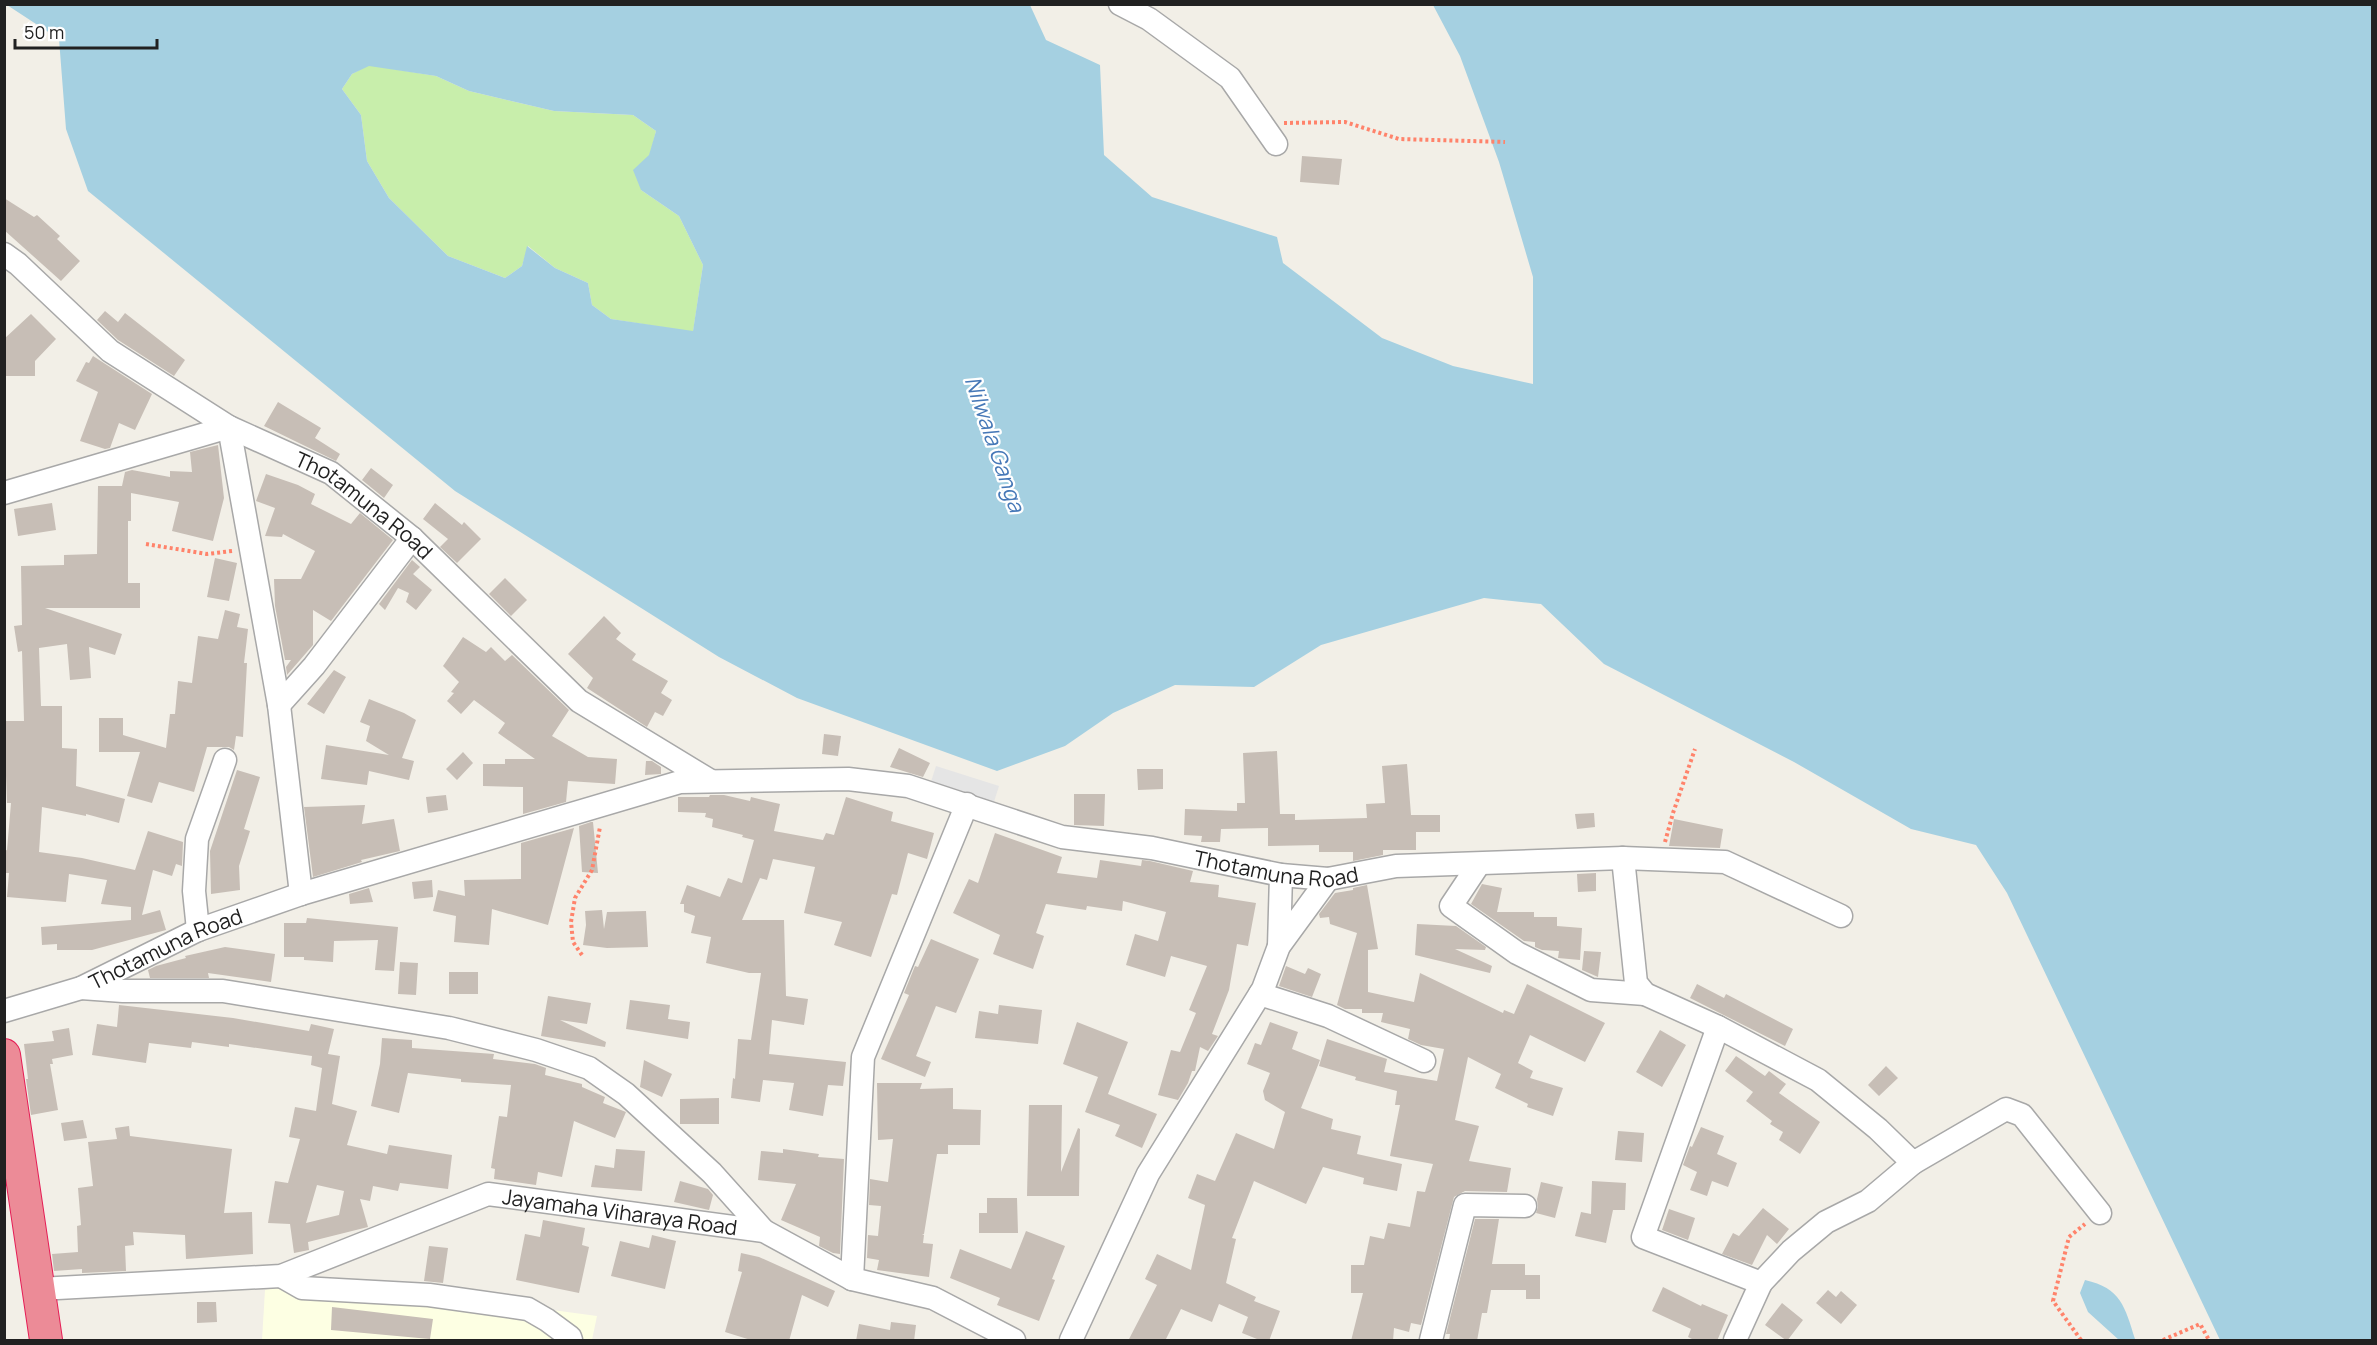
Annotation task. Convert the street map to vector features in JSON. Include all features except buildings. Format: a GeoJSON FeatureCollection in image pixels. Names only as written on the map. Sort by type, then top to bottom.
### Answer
{"type":"FeatureCollection","features":[{"type":"Feature","properties":{"kind":"highway"},"geometry":{"type":"LineString","coordinates":[[4,1055],[13,1159],[39,1289],[46,1341]]}},
{"type":"Feature","properties":{"kind":"street"},"geometry":{"type":"LineString","coordinates":[[1120,4],[1149,19],[1230,78],[1276,144]]}},
{"type":"Feature","properties":{"kind":"street","name":"Thotamuna Road"},"geometry":{"type":"LineString","coordinates":[[4,254],[18,264],[110,351],[230,427],[331,473],[412,538],[579,701],[709,780]]}},
{"type":"Feature","properties":{"kind":"street"},"geometry":{"type":"LineString","coordinates":[[4,493],[230,427],[279,705],[301,894]]}},
{"type":"Feature","properties":{"kind":"street"},"geometry":{"type":"LineString","coordinates":[[279,705],[314,666],[412,538]]}},
{"type":"Feature","properties":{"kind":"street"},"geometry":{"type":"LineString","coordinates":[[198,930],[194,891],[197,839],[225,760]]}},
{"type":"Feature","properties":{"kind":"street","name":"Thotamuna Road"},"geometry":{"type":"LineString","coordinates":[[4,1011],[81,988],[198,930],[301,894],[680,782],[709,780],[848,779],[908,786],[1062,837],[1152,848],[1281,874],[1328,879],[1396,866],[1623,858],[1725,862],[1841,916]]}},
{"type":"Feature","properties":{"kind":"street"},"geometry":{"type":"LineString","coordinates":[[852,1279],[863,1057],[967,804]]}},
{"type":"Feature","properties":{"kind":"street"},"geometry":{"type":"LineString","coordinates":[[1623,858],[1636,983],[1645,994]]}},
{"type":"Feature","properties":{"kind":"street"},"geometry":{"type":"LineString","coordinates":[[1479,864],[1451,906],[1517,953],[1591,990],[1645,994],[1718,1027],[1818,1080],[1878,1129],[1913,1163]]}},
{"type":"Feature","properties":{"kind":"street"},"geometry":{"type":"LineString","coordinates":[[1279,946],[1281,874]]}},
{"type":"Feature","properties":{"kind":"street"},"geometry":{"type":"LineString","coordinates":[[1071,1341],[1148,1174],[1260,994],[1279,946],[1328,879]]}},
{"type":"Feature","properties":{"kind":"street"},"geometry":{"type":"LineString","coordinates":[[81,988],[123,991],[223,991],[449,1028],[536,1050],[589,1068],[626,1094],[712,1173],[764,1232]]}},
{"type":"Feature","properties":{"kind":"street"},"geometry":{"type":"LineString","coordinates":[[1260,994],[1328,1016],[1424,1061]]}},
{"type":"Feature","properties":{"kind":"street"},"geometry":{"type":"LineString","coordinates":[[1718,1027],[1643,1237],[1761,1283]]}},
{"type":"Feature","properties":{"kind":"street"},"geometry":{"type":"LineString","coordinates":[[1735,1341],[1761,1283],[1791,1251],[1826,1222],[1868,1201],[1913,1163],[2006,1109],[2022,1114],[2100,1213]]}},
{"type":"Feature","properties":{"kind":"street","name":"Jayamaha Viharaya Road"},"geometry":{"type":"LineString","coordinates":[[39,1289],[281,1276],[488,1194],[764,1232],[852,1279],[933,1298],[1014,1341]]}},
{"type":"Feature","properties":{"kind":"street"},"geometry":{"type":"LineString","coordinates":[[1431,1341],[1465,1205],[1525,1206]]}},
{"type":"Feature","properties":{"kind":"street"},"geometry":{"type":"LineString","coordinates":[[281,1276],[302,1288],[429,1295],[528,1309],[547,1320],[571,1341]]}},
{"type":"Feature","properties":{"kind":"path"},"geometry":{"type":"LineString","coordinates":[[1262,123],[1345,122],[1399,139],[1505,142]]}},
{"type":"Feature","properties":{"kind":"path"},"geometry":{"type":"LineString","coordinates":[[146,544],[207,554],[251,549]]}},
{"type":"Feature","properties":{"kind":"path"},"geometry":{"type":"LineString","coordinates":[[1660,860],[1672,813],[1695,749]]}},
{"type":"Feature","properties":{"kind":"path"},"geometry":{"type":"LineString","coordinates":[[582,955],[573,942],[572,914],[575,898],[592,870],[597,837],[607,804]]}},
{"type":"Feature","properties":{"kind":"path"},"geometry":{"type":"LineString","coordinates":[[2081,1341],[2054,1301],[2069,1237],[2100,1213]]}},
{"type":"Feature","properties":{"kind":"path"},"geometry":{"type":"LineString","coordinates":[[2163,1341],[2200,1324],[2209,1341]]}},
{"type":"Feature","properties":{"kind":"shaded area"},"geometry":{"type":"Polygon","coordinates":[[[936,766],[999,786],[992,808],[929,788],[936,766]]]}},
{"type":"Feature","properties":{"kind":"shaded area"},"geometry":{"type":"Polygon","coordinates":[[[317,1278],[597,1316],[592,1340],[262,1340],[265,1290],[317,1278]]]}},
{"type":"Feature","properties":{"kind":"green space"},"geometry":{"type":"Polygon","coordinates":[[[369,65],[436,76],[469,91],[554,111],[633,115],[656,131],[641,190],[679,216],[703,265],[693,332],[611,319],[592,305],[588,283],[555,268],[528,246],[522,266],[505,278],[448,256],[389,198],[367,161],[361,115],[342,89],[352,74],[369,65]]]}},
{"type":"Feature","properties":{"kind":"water","name":"Nilwala Ganga"},"geometry":{"type":"Polygon","coordinates":[[[7,5],[1030,5],[1046,40],[1100,65],[1104,155],[1152,197],[1277,237],[1283,263],[1382,338],[1453,366],[1533,384],[1533,277],[1499,162],[1460,56],[1433,5],[2372,5],[2372,1340],[2220,1340],[2007,893],[1976,845],[1911,829],[1794,762],[1604,664],[1541,604],[1484,598],[1321,645],[1254,687],[1175,685],[1113,713],[1065,746],[997,771],[797,698],[719,657],[455,491],[88,191],[66,129],[59,39],[7,5]],[[369,66],[352,74],[342,89],[361,115],[367,161],[389,198],[448,256],[505,278],[522,266],[527,246],[555,268],[588,283],[592,305],[611,319],[693,331],[703,265],[679,216],[641,190],[633,170],[649,155],[656,131],[633,115],[554,111],[469,91],[436,76],[369,66]]]}},
{"type":"Feature","properties":{"kind":"water"},"geometry":{"type":"Polygon","coordinates":[[[2085,1280],[2107,1288],[2120,1301],[2135,1339],[2119,1340],[2088,1312],[2080,1293],[2085,1280]]]}}]}
